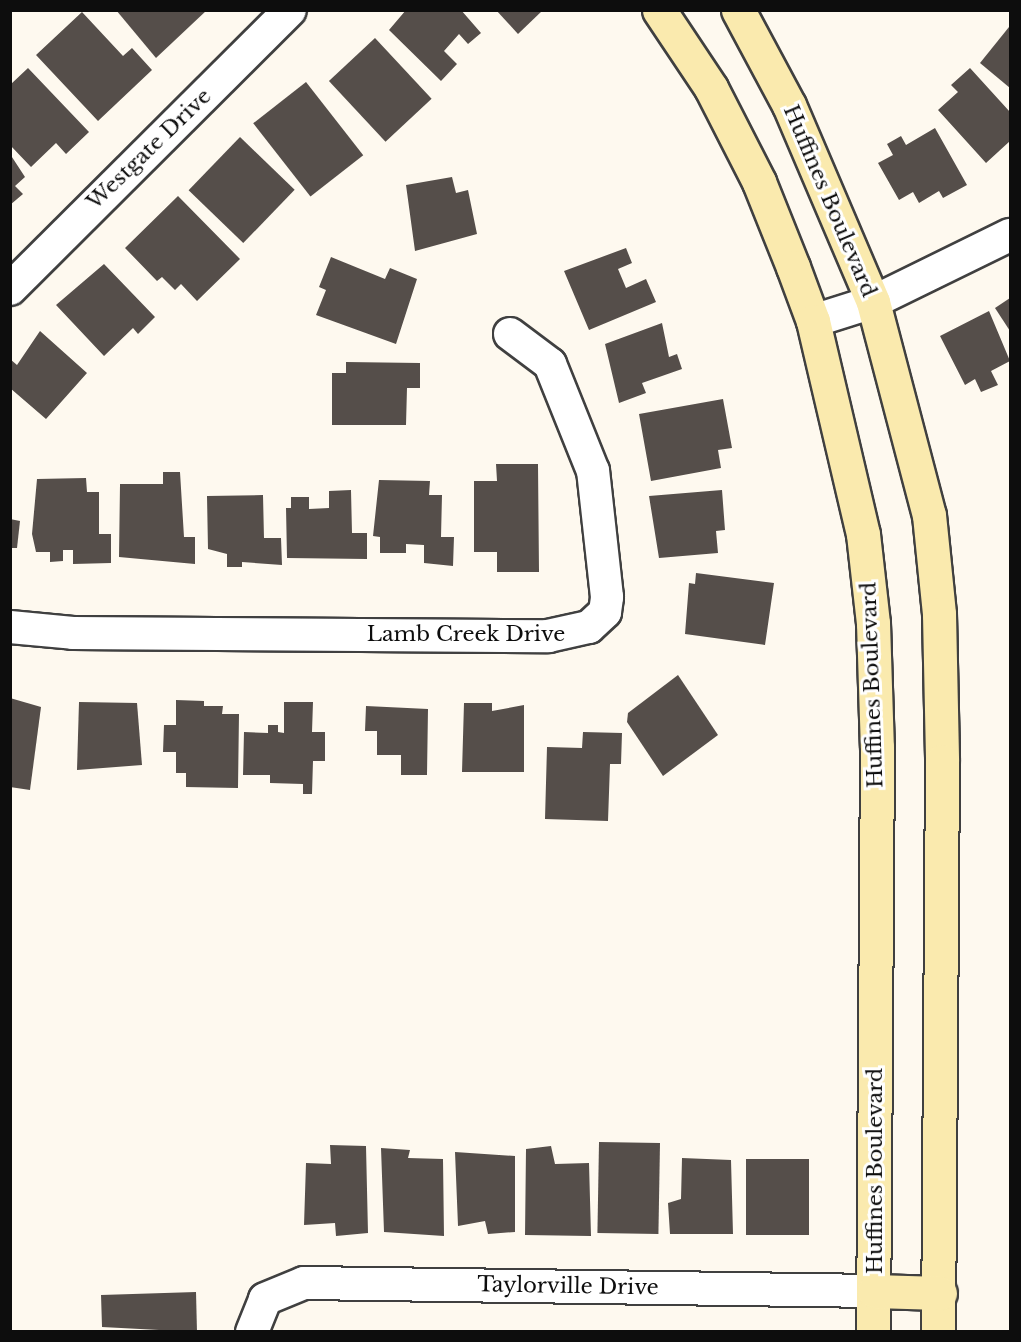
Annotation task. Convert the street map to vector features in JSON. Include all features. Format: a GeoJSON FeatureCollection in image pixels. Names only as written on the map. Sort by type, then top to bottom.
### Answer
{"type":"FeatureCollection","features":[{"type":"Feature","properties":{"kind":"main road","name":"Huffines Boulevard"},"geometry":{"type":"LineString","coordinates":[[659,10],[711,88],[759,182],[813,321],[861,524],[873,623],[873,1332]]}},
{"type":"Feature","properties":{"kind":"main road","name":"Huffines Boulevard"},"geometry":{"type":"LineString","coordinates":[[738,10],[789,105],[873,302],[929,515],[939,614],[940,1293],[938,1332]]}},
{"type":"Feature","properties":{"kind":"main road"},"geometry":{"type":"LineString","coordinates":[[874,1291],[940,1293]]}},
{"type":"Feature","properties":{"kind":"street","name":"Westgate Drive"},"geometry":{"type":"LineString","coordinates":[[10,289],[290,10]]}},
{"type":"Feature","properties":{"kind":"street"},"geometry":{"type":"LineString","coordinates":[[813,321],[873,302],[1011,235]]}},
{"type":"Feature","properties":{"kind":"street","name":"Lamb Creek Drive"},"geometry":{"type":"LineString","coordinates":[[10,627],[73,633],[548,636],[589,627],[605,612],[607,597],[593,471],[550,364],[510,334]]}},
{"type":"Feature","properties":{"kind":"street","name":"Taylorville Drive"},"geometry":{"type":"LineString","coordinates":[[252,1332],[266,1299],[304,1283],[874,1291]]}},
{"type":"Feature","properties":{"kind":"building"},"geometry":{"type":"Polygon","coordinates":[[[116,10],[207,10],[156,58],[116,10]]]}},
{"type":"Feature","properties":{"kind":"building"},"geometry":{"type":"Polygon","coordinates":[[[406,10],[461,10],[481,33],[468,44],[459,34],[444,51],[457,64],[441,81],[389,30],[406,10]]]}},
{"type":"Feature","properties":{"kind":"building"},"geometry":{"type":"Polygon","coordinates":[[[496,10],[543,10],[518,34],[496,10]]]}},
{"type":"Feature","properties":{"kind":"building"},"geometry":{"type":"Polygon","coordinates":[[[82,12],[123,56],[132,48],[152,70],[98,121],[36,55],[82,12]]]}},
{"type":"Feature","properties":{"kind":"building"},"geometry":{"type":"Polygon","coordinates":[[[1009,27],[1010,29],[1010,88],[980,63],[1009,27]]]}},
{"type":"Feature","properties":{"kind":"building"},"geometry":{"type":"Polygon","coordinates":[[[375,38],[432,99],[386,142],[329,81],[375,38]]]}},
{"type":"Feature","properties":{"kind":"building"},"geometry":{"type":"Polygon","coordinates":[[[28,68],[89,132],[66,154],[56,143],[31,167],[10,145],[10,85],[28,68]]]}},
{"type":"Feature","properties":{"kind":"building"},"geometry":{"type":"Polygon","coordinates":[[[970,68],[1010,112],[1010,141],[986,163],[938,110],[958,92],[951,85],[970,68]]]}},
{"type":"Feature","properties":{"kind":"building"},"geometry":{"type":"Polygon","coordinates":[[[306,82],[363,155],[310,197],[253,123],[306,82]]]}},
{"type":"Feature","properties":{"kind":"building"},"geometry":{"type":"Polygon","coordinates":[[[935,128],[967,185],[943,198],[939,191],[919,203],[913,192],[899,200],[878,163],[893,155],[887,144],[901,136],[906,145],[935,128]]]}},
{"type":"Feature","properties":{"kind":"building"},"geometry":{"type":"Polygon","coordinates":[[[240,137],[295,190],[243,243],[189,190],[240,137]]]}},
{"type":"Feature","properties":{"kind":"building"},"geometry":{"type":"Polygon","coordinates":[[[10,154],[25,177],[15,186],[23,194],[10,205],[10,154]]]}},
{"type":"Feature","properties":{"kind":"building"},"geometry":{"type":"Polygon","coordinates":[[[452,177],[456,193],[468,190],[477,234],[415,251],[406,185],[452,177]]]}},
{"type":"Feature","properties":{"kind":"building"},"geometry":{"type":"Polygon","coordinates":[[[178,196],[240,259],[197,301],[181,284],[175,290],[162,277],[157,281],[125,248],[178,196]]]}},
{"type":"Feature","properties":{"kind":"building"},"geometry":{"type":"Polygon","coordinates":[[[626,248],[632,263],[618,269],[626,288],[646,279],[656,302],[589,330],[564,271],[626,248]]]}},
{"type":"Feature","properties":{"kind":"building"},"geometry":{"type":"Polygon","coordinates":[[[331,257],[385,279],[390,268],[417,279],[396,344],[316,315],[326,290],[319,287],[331,257]]]}},
{"type":"Feature","properties":{"kind":"building"},"geometry":{"type":"Polygon","coordinates":[[[104,264],[155,317],[138,334],[133,328],[104,356],[56,305],[104,264]]]}},
{"type":"Feature","properties":{"kind":"building"},"geometry":{"type":"Polygon","coordinates":[[[1010,298],[1010,331],[995,308],[1010,298]]]}},
{"type":"Feature","properties":{"kind":"building"},"geometry":{"type":"Polygon","coordinates":[[[989,311],[1010,361],[991,371],[998,385],[981,392],[975,379],[965,385],[940,336],[989,311]]]}},
{"type":"Feature","properties":{"kind":"building"},"geometry":{"type":"Polygon","coordinates":[[[662,323],[669,357],[677,354],[682,369],[642,383],[646,393],[619,403],[605,344],[662,323]]]}},
{"type":"Feature","properties":{"kind":"building"},"geometry":{"type":"Polygon","coordinates":[[[40,331],[87,373],[46,419],[10,388],[10,359],[17,365],[40,331]]]}},
{"type":"Feature","properties":{"kind":"building"},"geometry":{"type":"Polygon","coordinates":[[[346,362],[420,363],[420,388],[407,388],[406,425],[332,425],[332,373],[346,373],[346,362]]]}},
{"type":"Feature","properties":{"kind":"building"},"geometry":{"type":"Polygon","coordinates":[[[723,399],[732,448],[718,450],[721,468],[651,481],[639,414],[723,399]]]}},
{"type":"Feature","properties":{"kind":"building"},"geometry":{"type":"Polygon","coordinates":[[[496,464],[538,464],[539,572],[497,572],[497,552],[474,552],[474,481],[497,481],[496,464]]]}},
{"type":"Feature","properties":{"kind":"building"},"geometry":{"type":"Polygon","coordinates":[[[163,472],[180,472],[184,537],[195,537],[195,564],[119,557],[120,484],[163,484],[163,472]]]}},
{"type":"Feature","properties":{"kind":"building"},"geometry":{"type":"Polygon","coordinates":[[[86,478],[87,492],[99,492],[99,534],[111,534],[111,563],[73,564],[73,550],[63,550],[63,561],[50,562],[50,552],[36,552],[32,534],[37,479],[86,478]]]}},
{"type":"Feature","properties":{"kind":"building"},"geometry":{"type":"Polygon","coordinates":[[[379,480],[430,481],[429,495],[442,495],[441,537],[454,537],[453,566],[424,563],[424,545],[406,544],[406,553],[380,553],[380,537],[373,536],[379,480]]]}},
{"type":"Feature","properties":{"kind":"building"},"geometry":{"type":"Polygon","coordinates":[[[351,490],[352,533],[367,533],[367,559],[287,558],[286,508],[291,508],[291,497],[309,497],[309,509],[329,508],[329,491],[351,490]]]}},
{"type":"Feature","properties":{"kind":"building"},"geometry":{"type":"Polygon","coordinates":[[[722,490],[725,530],[716,531],[718,553],[659,558],[649,496],[722,490]]]}},
{"type":"Feature","properties":{"kind":"building"},"geometry":{"type":"Polygon","coordinates":[[[263,495],[264,538],[281,538],[282,565],[242,562],[242,567],[227,567],[227,554],[208,549],[207,496],[263,495]]]}},
{"type":"Feature","properties":{"kind":"building"},"geometry":{"type":"Polygon","coordinates":[[[10,519],[20,521],[17,548],[10,548],[10,519]]]}},
{"type":"Feature","properties":{"kind":"building"},"geometry":{"type":"Polygon","coordinates":[[[696,573],[774,583],[765,645],[685,634],[689,583],[695,584],[696,573]]]}},
{"type":"Feature","properties":{"kind":"building"},"geometry":{"type":"Polygon","coordinates":[[[678,675],[718,735],[663,776],[627,722],[628,713],[678,675]]]}},
{"type":"Feature","properties":{"kind":"building"},"geometry":{"type":"Polygon","coordinates":[[[10,698],[41,707],[30,790],[10,787],[10,698]]]}},
{"type":"Feature","properties":{"kind":"building"},"geometry":{"type":"Polygon","coordinates":[[[176,700],[204,701],[204,706],[223,706],[222,714],[239,714],[238,788],[186,787],[186,773],[176,773],[176,752],[163,752],[164,725],[176,725],[176,700]]]}},
{"type":"Feature","properties":{"kind":"building"},"geometry":{"type":"Polygon","coordinates":[[[79,702],[137,703],[142,765],[77,770],[79,702]]]}},
{"type":"Feature","properties":{"kind":"building"},"geometry":{"type":"Polygon","coordinates":[[[284,702],[313,702],[312,732],[325,732],[325,761],[313,761],[312,794],[303,794],[303,784],[270,783],[270,775],[243,775],[244,732],[268,733],[268,725],[278,725],[278,732],[284,733],[284,702]]]}},
{"type":"Feature","properties":{"kind":"building"},"geometry":{"type":"Polygon","coordinates":[[[464,703],[492,703],[492,711],[524,705],[524,772],[462,772],[464,703]]]}},
{"type":"Feature","properties":{"kind":"building"},"geometry":{"type":"Polygon","coordinates":[[[366,706],[428,709],[427,775],[401,775],[401,755],[377,755],[377,731],[365,731],[366,706]]]}},
{"type":"Feature","properties":{"kind":"building"},"geometry":{"type":"Polygon","coordinates":[[[583,732],[622,733],[621,764],[610,764],[608,821],[545,819],[547,747],[582,748],[583,732]]]}},
{"type":"Feature","properties":{"kind":"building"},"geometry":{"type":"Polygon","coordinates":[[[599,1142],[660,1143],[658,1234],[597,1233],[599,1142]]]}},
{"type":"Feature","properties":{"kind":"building"},"geometry":{"type":"Polygon","coordinates":[[[330,1145],[366,1146],[368,1233],[336,1236],[335,1223],[304,1225],[306,1163],[331,1164],[330,1145]]]}},
{"type":"Feature","properties":{"kind":"building"},"geometry":{"type":"Polygon","coordinates":[[[551,1146],[555,1164],[589,1163],[591,1236],[525,1235],[526,1149],[551,1146]]]}},
{"type":"Feature","properties":{"kind":"building"},"geometry":{"type":"Polygon","coordinates":[[[381,1148],[410,1150],[408,1158],[443,1159],[444,1236],[384,1232],[381,1148]]]}},
{"type":"Feature","properties":{"kind":"building"},"geometry":{"type":"Polygon","coordinates":[[[455,1152],[515,1156],[515,1232],[488,1234],[485,1221],[458,1226],[455,1152]]]}},
{"type":"Feature","properties":{"kind":"building"},"geometry":{"type":"Polygon","coordinates":[[[682,1158],[731,1160],[733,1234],[670,1234],[668,1203],[681,1199],[682,1158]]]}},
{"type":"Feature","properties":{"kind":"building"},"geometry":{"type":"Polygon","coordinates":[[[746,1159],[809,1159],[809,1235],[746,1235],[746,1159]]]}},
{"type":"Feature","properties":{"kind":"building"},"geometry":{"type":"Polygon","coordinates":[[[196,1292],[197,1332],[102,1327],[101,1295],[196,1292]]]}}]}
